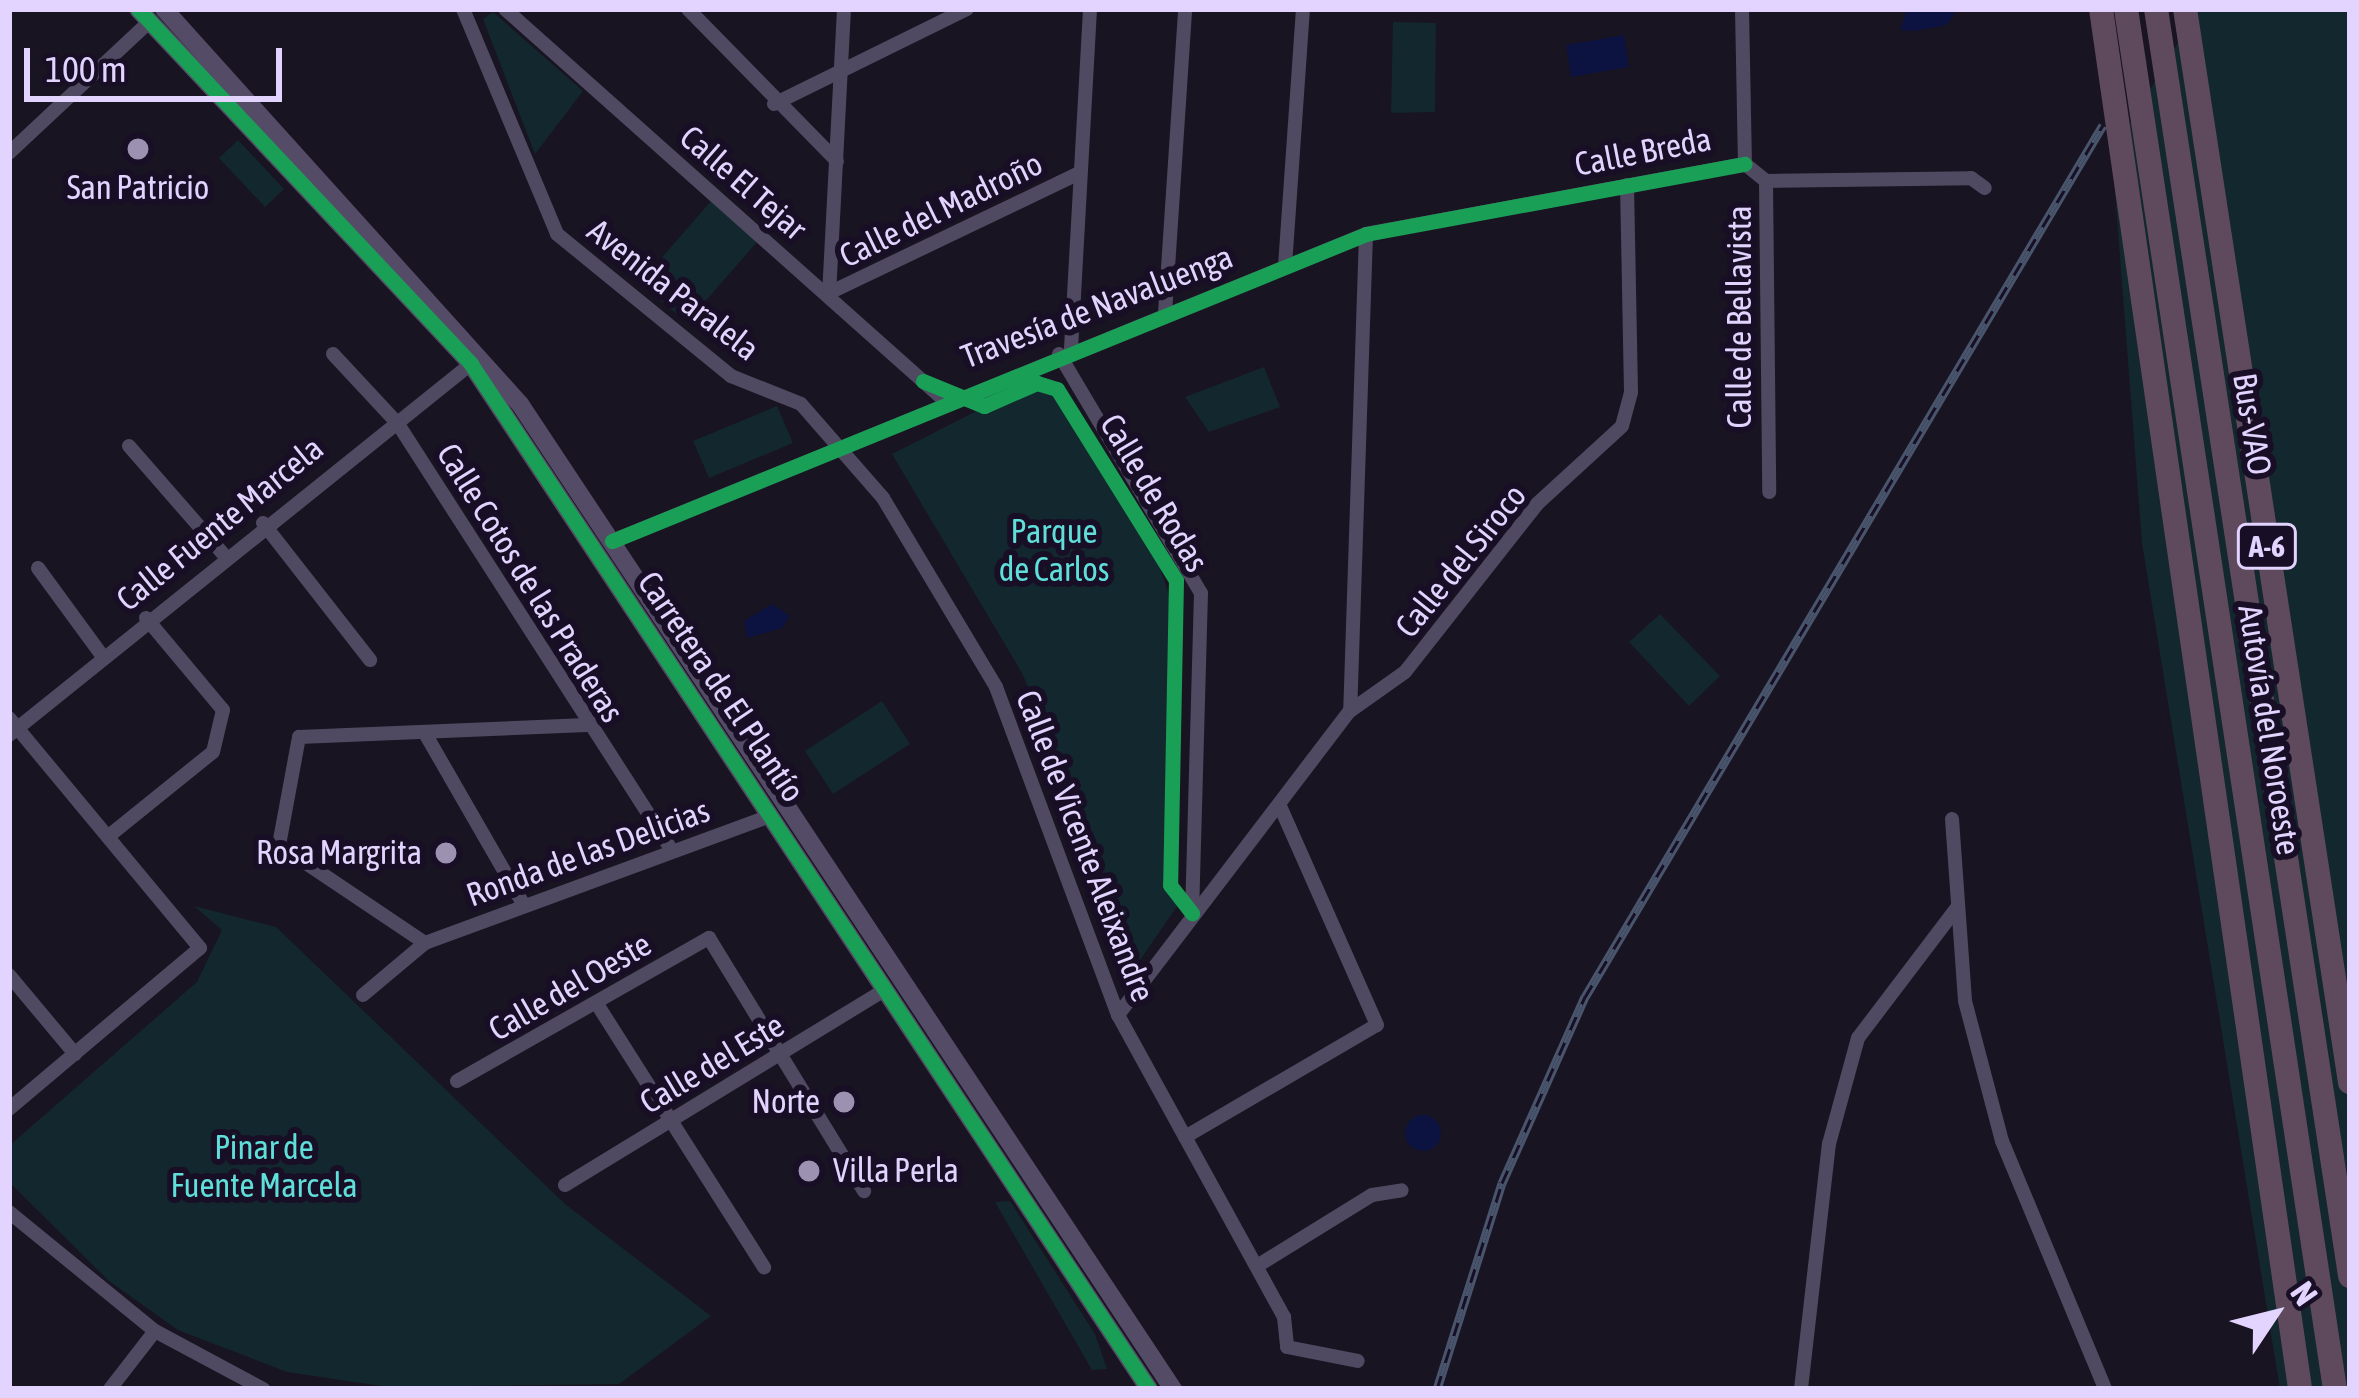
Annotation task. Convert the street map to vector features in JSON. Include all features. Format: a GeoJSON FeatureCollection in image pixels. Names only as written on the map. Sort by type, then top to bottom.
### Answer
{"type":"FeatureCollection","features":[{"type":"Feature","properties":{"kind":"highway"},"geometry":{"type":"LineString","coordinates":[[2101,9],[2161,483],[2303,1389]]}},
{"type":"Feature","properties":{"kind":"highway","name":"Autovía del Noroeste"},"geometry":{"type":"LineString","coordinates":[[2126,9],[2336,1389]]}},
{"type":"Feature","properties":{"kind":"highway","name":"Bus-VAO"},"geometry":{"type":"LineString","coordinates":[[2156,9],[2350,1276]]}},
{"type":"Feature","properties":{"kind":"highway","name":"Autovía del Noroeste"},"geometry":{"type":"LineString","coordinates":[[2185,9],[2350,1082]]}},
{"type":"Feature","properties":{"kind":"highway"},"geometry":{"type":"LineString","coordinates":[[2158,225],[2153,305],[2252,1049]]}},
{"type":"Feature","properties":{"kind":"street"},"geometry":{"type":"LineString","coordinates":[[688,9],[773,104],[837,160]]}},
{"type":"Feature","properties":{"kind":"street"},"geometry":{"type":"LineString","coordinates":[[829,293],[844,9]]}},
{"type":"Feature","properties":{"kind":"street"},"geometry":{"type":"LineString","coordinates":[[773,104],[967,9]]}},
{"type":"Feature","properties":{"kind":"street"},"geometry":{"type":"LineString","coordinates":[[1065,351],[1090,9]]}},
{"type":"Feature","properties":{"kind":"street"},"geometry":{"type":"LineString","coordinates":[[1165,313],[1185,9]]}},
{"type":"Feature","properties":{"kind":"street"},"geometry":{"type":"LineString","coordinates":[[1285,266],[1303,9]]}},
{"type":"Feature","properties":{"kind":"street","name":"Calle de Bellavista"},"geometry":{"type":"LineString","coordinates":[[1742,9],[1745,164],[1766,181],[1769,492]]}},
{"type":"Feature","properties":{"kind":"street","name":"Calle El Tejar"},"geometry":{"type":"LineString","coordinates":[[513,11],[943,399]]}},
{"type":"Feature","properties":{"kind":"street","name":"Avenida Paralela"},"geometry":{"type":"LineString","coordinates":[[466,12],[556,234],[731,376],[801,404],[834,445]]}},
{"type":"Feature","properties":{"kind":"street"},"geometry":{"type":"LineString","coordinates":[[9,153],[151,13]]}},
{"type":"Feature","properties":{"kind":"street","name":"Carretera de El Plantío"},"geometry":{"type":"LineString","coordinates":[[151,13],[471,364],[1149,1389]]}},
{"type":"Feature","properties":{"kind":"street","name":"Carretera de El Plantío"},"geometry":{"type":"LineString","coordinates":[[151,13],[484,355],[1173,1389]]}},
{"type":"Feature","properties":{"kind":"street","name":"Calle Breda"},"geometry":{"type":"LineString","coordinates":[[1552,200],[1745,164]]}},
{"type":"Feature","properties":{"kind":"street","name":"Calle del Madroño"},"geometry":{"type":"LineString","coordinates":[[829,293],[1077,174]]}},
{"type":"Feature","properties":{"kind":"street"},"geometry":{"type":"LineString","coordinates":[[1766,181],[1971,178],[1985,188]]}},
{"type":"Feature","properties":{"kind":"street","name":"Calle del Siroco"},"geometry":{"type":"LineString","coordinates":[[1350,710],[1406,672],[1537,504],[1622,426],[1631,392],[1628,185]]}},
{"type":"Feature","properties":{"kind":"street","name":"Travesía de Navaluenga"},"geometry":{"type":"LineString","coordinates":[[612,541],[943,399],[1366,234],[1552,200]]}},
{"type":"Feature","properties":{"kind":"street","name":"Calle del Siroco"},"geometry":{"type":"LineString","coordinates":[[1350,710],[1366,234]]}},
{"type":"Feature","properties":{"kind":"street","name":"Calle de Rodas"},"geometry":{"type":"LineString","coordinates":[[1065,351],[1201,593],[1192,914]]}},
{"type":"Feature","properties":{"kind":"street","name":"Calle Cotos de las Praderas"},"geometry":{"type":"LineString","coordinates":[[333,354],[395,420],[671,849]]}},
{"type":"Feature","properties":{"kind":"street","name":"Calle Fuente Marcela"},"geometry":{"type":"LineString","coordinates":[[12,727],[263,523],[471,364]]}},
{"type":"Feature","properties":{"kind":"street","name":"Calle de Vicente Aleixandre"},"geometry":{"type":"LineString","coordinates":[[834,445],[883,498],[996,687],[1118,1015],[1257,1266],[1287,1347],[1358,1361]]}},
{"type":"Feature","properties":{"kind":"street"},"geometry":{"type":"LineString","coordinates":[[129,446],[224,556]]}},
{"type":"Feature","properties":{"kind":"street"},"geometry":{"type":"LineString","coordinates":[[263,523],[370,660]]}},
{"type":"Feature","properties":{"kind":"street"},"geometry":{"type":"LineString","coordinates":[[38,568],[101,654]]}},
{"type":"Feature","properties":{"kind":"street"},"geometry":{"type":"LineString","coordinates":[[110,835],[213,752],[223,710],[146,618]]}},
{"type":"Feature","properties":{"kind":"street"},"geometry":{"type":"LineString","coordinates":[[1118,1015],[1350,710]]}},
{"type":"Feature","properties":{"kind":"street"},"geometry":{"type":"LineString","coordinates":[[424,944],[279,845],[299,737],[587,725]]}},
{"type":"Feature","properties":{"kind":"street"},"geometry":{"type":"LineString","coordinates":[[9,1109],[200,948],[110,835],[12,727]]}},
{"type":"Feature","properties":{"kind":"street"},"geometry":{"type":"LineString","coordinates":[[426,735],[522,902]]}},
{"type":"Feature","properties":{"kind":"street"},"geometry":{"type":"LineString","coordinates":[[1185,1137],[1377,1025],[1280,806]]}},
{"type":"Feature","properties":{"kind":"street","name":"Ronda de las Delicias"},"geometry":{"type":"LineString","coordinates":[[363,995],[424,944],[522,902],[771,816]]}},
{"type":"Feature","properties":{"kind":"street"},"geometry":{"type":"LineString","coordinates":[[1952,819],[1965,1001],[2002,1141],[2105,1389]]}},
{"type":"Feature","properties":{"kind":"street"},"geometry":{"type":"LineString","coordinates":[[1801,1389],[1828,1144],[1858,1038],[1956,909]]}},
{"type":"Feature","properties":{"kind":"street","name":"Calle del Oeste"},"geometry":{"type":"LineString","coordinates":[[457,1082],[709,938],[780,1054]]}},
{"type":"Feature","properties":{"kind":"street"},"geometry":{"type":"LineString","coordinates":[[9,975],[75,1054]]}},
{"type":"Feature","properties":{"kind":"street","name":"Calle del Este"},"geometry":{"type":"LineString","coordinates":[[565,1185],[886,989]]}},
{"type":"Feature","properties":{"kind":"street"},"geometry":{"type":"LineString","coordinates":[[597,1004],[764,1267]]}},
{"type":"Feature","properties":{"kind":"street"},"geometry":{"type":"LineString","coordinates":[[780,1054],[864,1191]]}},
{"type":"Feature","properties":{"kind":"street"},"geometry":{"type":"LineString","coordinates":[[1257,1266],[1372,1195],[1402,1190]]}},
{"type":"Feature","properties":{"kind":"street"},"geometry":{"type":"LineString","coordinates":[[9,1212],[155,1331],[263,1389]]}},
{"type":"Feature","properties":{"kind":"street"},"geometry":{"type":"LineString","coordinates":[[110,1389],[155,1331]]}},
{"type":"Feature","properties":{"kind":"green space"},"geometry":{"type":"Polygon","coordinates":[[[2198,9],[2350,9],[2350,1389],[2280,1389],[2142,543],[2112,153],[2198,9]]]}},
{"type":"Feature","properties":{"kind":"green space"},"geometry":{"type":"Polygon","coordinates":[[[493,12],[583,91],[535,154],[483,19],[493,12]]]}},
{"type":"Feature","properties":{"kind":"green space"},"geometry":{"type":"Polygon","coordinates":[[[1393,22],[1436,23],[1435,112],[1391,113],[1393,22]]]}},
{"type":"Feature","properties":{"kind":"green space"},"geometry":{"type":"Polygon","coordinates":[[[238,140],[284,189],[265,207],[219,158],[238,140]]]}},
{"type":"Feature","properties":{"kind":"green space"},"geometry":{"type":"Polygon","coordinates":[[[711,201],[758,241],[687,322],[639,284],[711,201]]]}},
{"type":"Feature","properties":{"kind":"green space"},"geometry":{"type":"Polygon","coordinates":[[[1264,367],[1280,407],[1209,432],[1185,397],[1264,367]]]}},
{"type":"Feature","properties":{"kind":"green space","name":"Parque de Carlos"},"geometry":{"type":"Polygon","coordinates":[[[1028,385],[1062,395],[1155,553],[1173,607],[1167,890],[1178,905],[1129,976],[1114,972],[1121,957],[1072,790],[1022,673],[892,454],[1028,385]]]}},
{"type":"Feature","properties":{"kind":"green space"},"geometry":{"type":"Polygon","coordinates":[[[777,406],[793,443],[709,478],[693,441],[777,406]]]}},
{"type":"Feature","properties":{"kind":"green space"},"geometry":{"type":"Polygon","coordinates":[[[1660,614],[1720,676],[1689,706],[1629,642],[1660,614]]]}},
{"type":"Feature","properties":{"kind":"green space"},"geometry":{"type":"Polygon","coordinates":[[[882,701],[910,744],[833,794],[805,751],[882,701]]]}},
{"type":"Feature","properties":{"kind":"green space","name":"Pinar de Fuente Marcela"},"geometry":{"type":"Polygon","coordinates":[[[194,906],[276,927],[565,1204],[711,1316],[619,1384],[388,1387],[287,1372],[178,1330],[109,1281],[9,1182],[9,1146],[197,982],[222,930],[194,906]]]}},
{"type":"Feature","properties":{"kind":"green space"},"geometry":{"type":"Polygon","coordinates":[[[1010,1201],[1095,1334],[1107,1369],[1092,1370],[995,1202],[1010,1201]]]}},
{"type":"Feature","properties":{"kind":"shaded area"},"geometry":{"type":"Polygon","coordinates":[[[1907,9],[1957,9],[1947,25],[1900,30],[1907,9]]]}},
{"type":"Feature","properties":{"kind":"shaded area"},"geometry":{"type":"Polygon","coordinates":[[[1624,35],[1629,67],[1571,77],[1566,45],[1624,35]]]}},
{"type":"Feature","properties":{"kind":"shaded area"},"geometry":{"type":"Polygon","coordinates":[[[772,604],[790,616],[782,628],[747,638],[744,621],[772,604]]]}},
{"type":"Feature","properties":{"kind":"shaded area"},"geometry":{"type":"Polygon","coordinates":[[[1423,1115],[1436,1120],[1441,1133],[1436,1146],[1423,1151],[1410,1146],[1405,1133],[1410,1120],[1423,1115]]]}},
{"type":"Feature","properties":{"kind":"railway"},"geometry":{"type":"LineString","coordinates":[[1437,1389],[1502,1183],[1585,997],[2103,125]]}},
{"type":"Feature","properties":{"kind":"cycle path"},"geometry":{"type":"LineString","coordinates":[[138,9],[471,364],[1149,1389]]}},
{"type":"Feature","properties":{"kind":"cycle path"},"geometry":{"type":"LineString","coordinates":[[612,541],[1366,234],[1745,164]]}},
{"type":"Feature","properties":{"kind":"cycle path"},"geometry":{"type":"LineString","coordinates":[[923,381],[984,406],[1037,383],[1057,389],[1176,580],[1170,885],[1192,913]]}},
{"type":"Feature","properties":{"kind":"place","name":"San Patricio"},"geometry":{"type":"Point","coordinates":[138,149]}},
{"type":"Feature","properties":{"kind":"place","name":"Rosa Margrita"},"geometry":{"type":"Point","coordinates":[446,853]}},
{"type":"Feature","properties":{"kind":"place","name":"Norte"},"geometry":{"type":"Point","coordinates":[844,1102]}},
{"type":"Feature","properties":{"kind":"place","name":"Villa Perla"},"geometry":{"type":"Point","coordinates":[809,1171]}}]}
